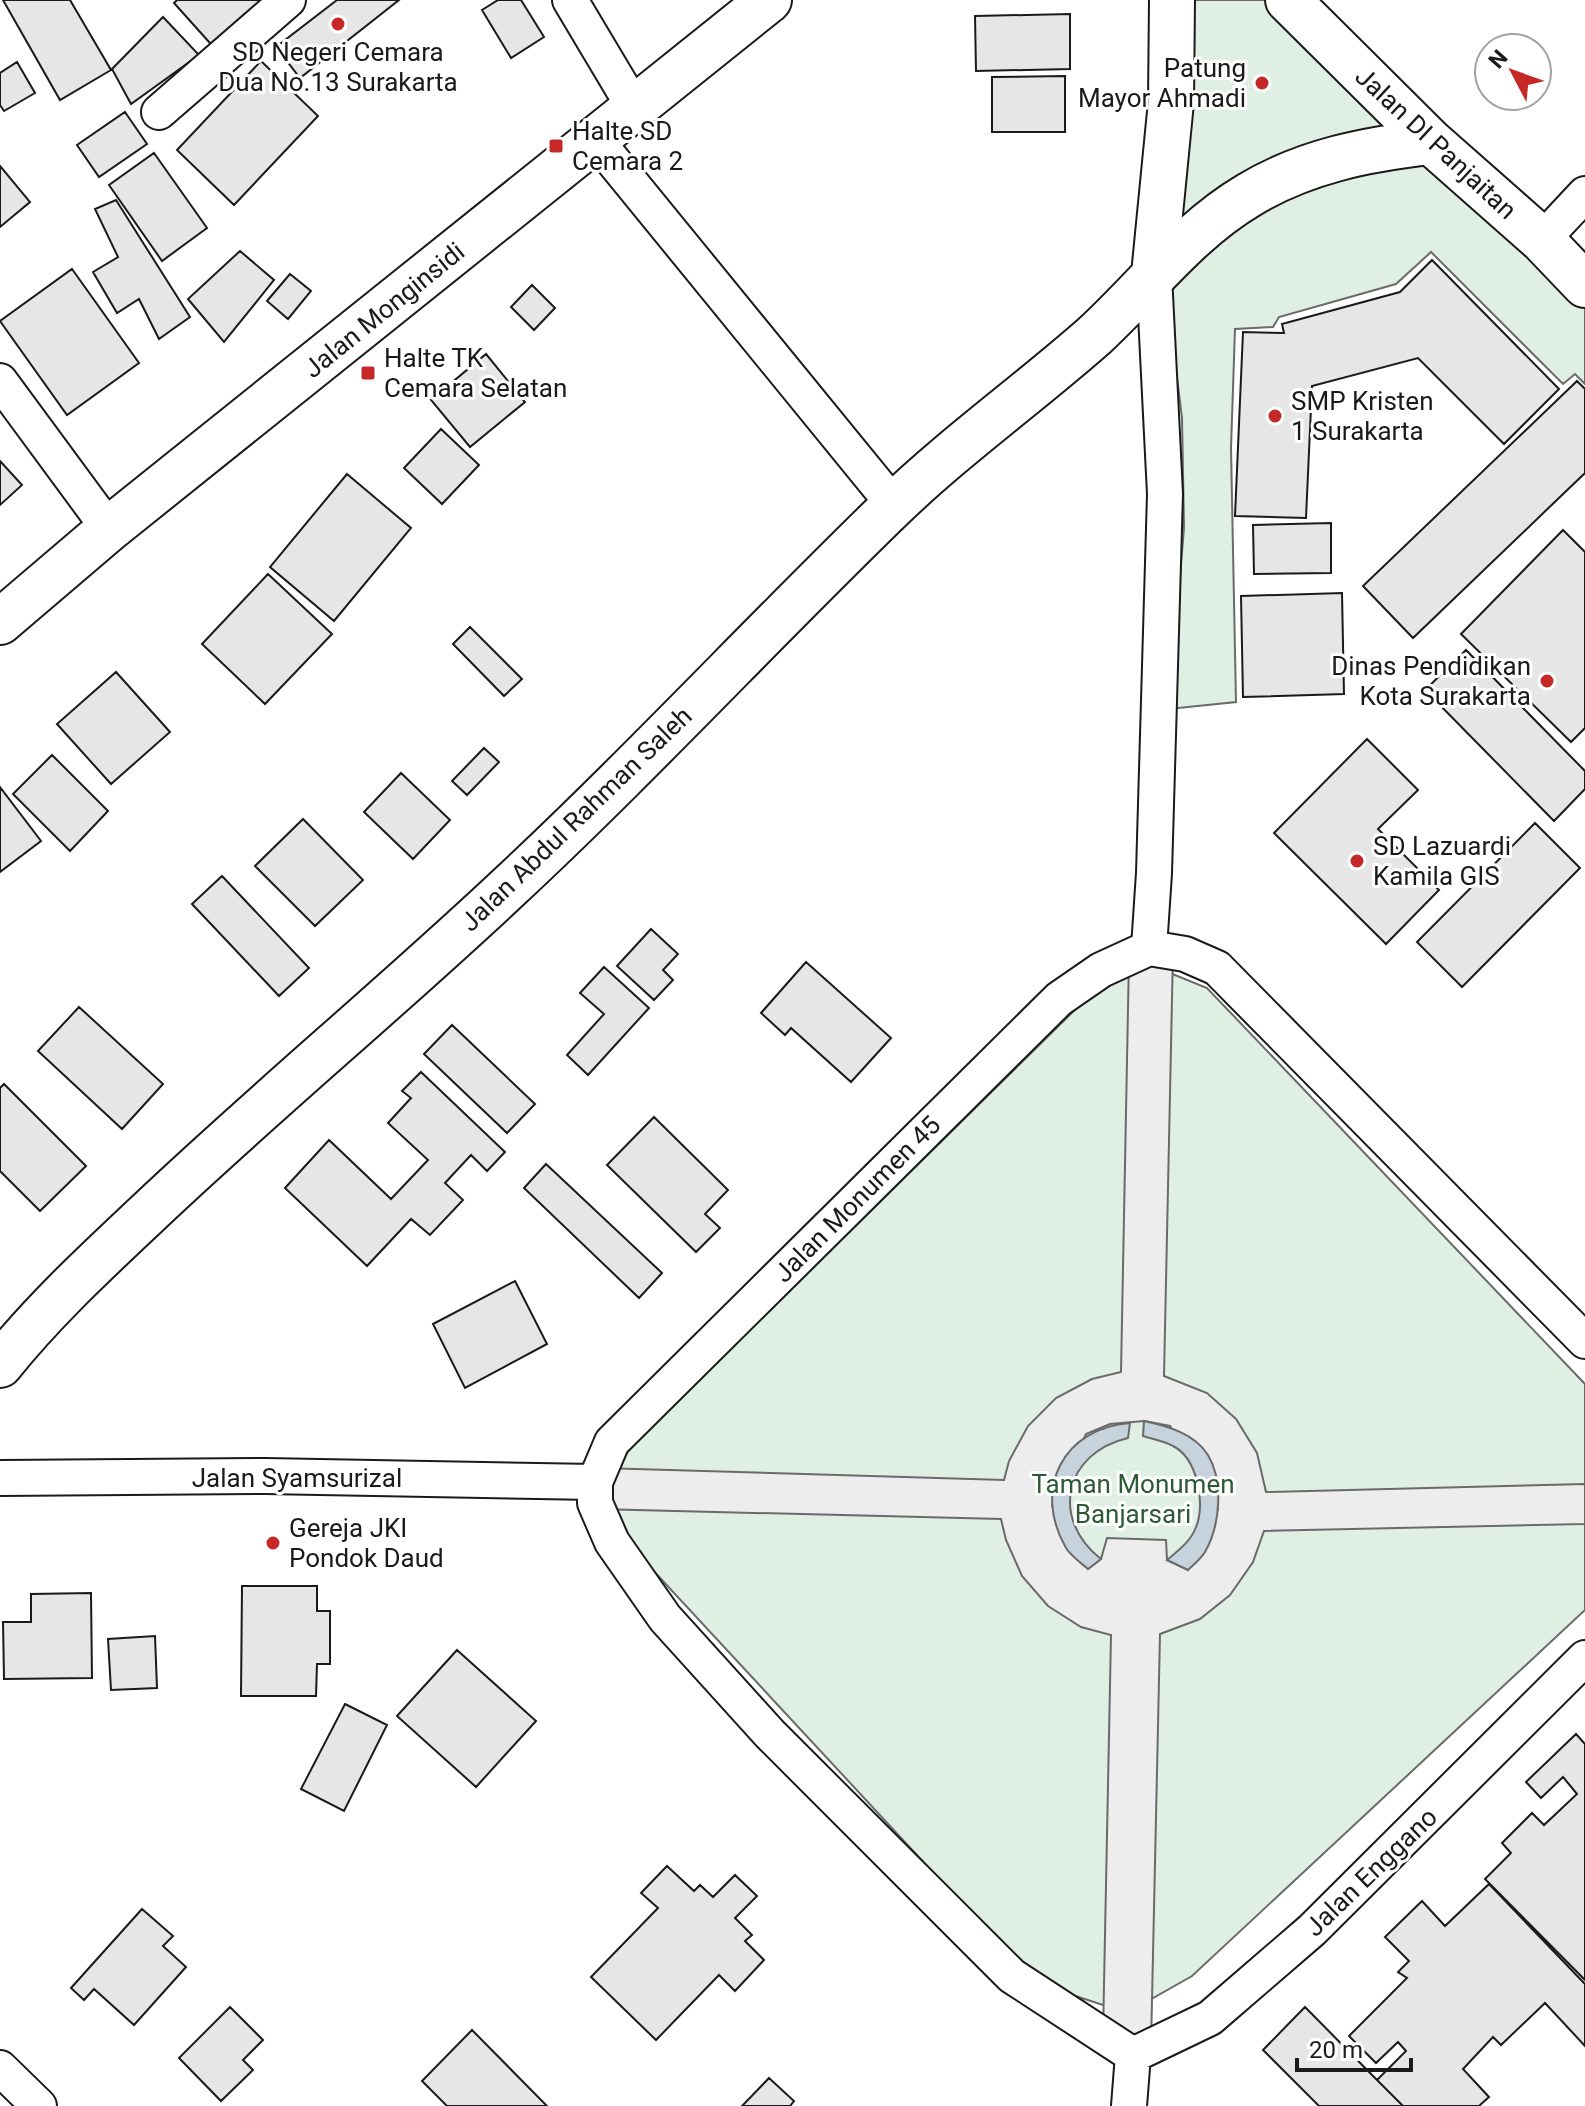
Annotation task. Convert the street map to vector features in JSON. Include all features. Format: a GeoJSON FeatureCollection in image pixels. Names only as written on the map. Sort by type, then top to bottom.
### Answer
{"type":"FeatureCollection","features":[{"type":"Feature","properties":{"kind":"main road","name":"Jalan Monginsidi"},"geometry":{"type":"LineString","coordinates":[[0,622],[109,529],[769,0]]}},
{"type":"Feature","properties":{"kind":"main road"},"geometry":{"type":"LineString","coordinates":[[1154,275],[1171,102],[1172,0]]}},
{"type":"Feature","properties":{"kind":"main road","name":"Jalan DI Panjaitan"},"geometry":{"type":"LineString","coordinates":[[1288,0],[1431,142],[1542,240],[1585,285]]}},
{"type":"Feature","properties":{"kind":"main road","name":"Jalan Abdul Rahman Saleh"},"geometry":{"type":"LineString","coordinates":[[0,1365],[26,1333],[75,1283],[210,1153],[508,888],[894,505],[1096,334],[1199,230],[1250,194],[1308,167],[1369,149],[1431,142]]}},
{"type":"Feature","properties":{"kind":"street"},"geometry":{"type":"LineString","coordinates":[[159,112],[288,0]]}},
{"type":"Feature","properties":{"kind":"street"},"geometry":{"type":"LineString","coordinates":[[570,0],[635,109]]}},
{"type":"Feature","properties":{"kind":"street"},"geometry":{"type":"LineString","coordinates":[[596,140],[894,505]]}},
{"type":"Feature","properties":{"kind":"street"},"geometry":{"type":"LineString","coordinates":[[1542,240],[1585,194]]}},
{"type":"Feature","properties":{"kind":"street"},"geometry":{"type":"LineString","coordinates":[[1154,275],[1165,494],[1149,948],[1185,954],[1217,968],[1585,1341]]}},
{"type":"Feature","properties":{"kind":"street"},"geometry":{"type":"LineString","coordinates":[[0,381],[109,529]]}},
{"type":"Feature","properties":{"kind":"street","name":"Jalan Monumen 45"},"geometry":{"type":"LineString","coordinates":[[595,1482],[612,1442],[1059,999],[1101,970],[1149,948]]}},
{"type":"Feature","properties":{"kind":"street","name":"Jalan Syamsurizal"},"geometry":{"type":"LineString","coordinates":[[0,1478],[265,1476],[595,1482]]}},
{"type":"Feature","properties":{"kind":"street"},"geometry":{"type":"LineString","coordinates":[[595,1482],[595,1503],[612,1542],[665,1618],[770,1734],[1012,1976],[1133,2055],[1129,2106]]}},
{"type":"Feature","properties":{"kind":"street","name":"Jalan Enggano"},"geometry":{"type":"LineString","coordinates":[[1133,2055],[1210,2018],[1312,1930],[1585,1658]]}},
{"type":"Feature","properties":{"kind":"street"},"geometry":{"type":"LineString","coordinates":[[0,2068],[39,2106]]}},
{"type":"Feature","properties":{"kind":"green space"},"geometry":{"type":"Polygon","coordinates":[[[1179,0],[1279,0],[1414,135],[1160,261],[1179,0]]]}},
{"type":"Feature","properties":{"kind":"green space"},"geometry":{"type":"Polygon","coordinates":[[[1431,156],[1585,297],[1585,384],[1575,374],[1563,384],[1431,252],[1396,284],[1279,317],[1273,327],[1235,329],[1231,448],[1236,702],[1169,709],[1184,528],[1182,418],[1165,281],[1235,224],[1309,185],[1431,156]]]}},
{"type":"Feature","properties":{"kind":"green space","name":"Taman Monumen Banjarsari"},"geometry":{"type":"Polygon","coordinates":[[[1170,973],[1207,988],[1585,1384],[1585,1610],[1192,1976],[1146,2002],[1103,2005],[1057,1990],[1018,1964],[623,1538],[614,1493],[618,1473],[629,1449],[1090,995],[1129,976],[1170,973]]]}},
{"type":"Feature","properties":{"kind":"shaded area"},"geometry":{"type":"Polygon","coordinates":[[[1173,952],[1164,1376],[1207,1393],[1236,1419],[1257,1453],[1266,1492],[1585,1484],[1585,1524],[1264,1531],[1253,1562],[1230,1595],[1200,1619],[1160,1634],[1151,2046],[1103,2035],[1111,1635],[1081,1627],[1048,1606],[1022,1576],[1006,1540],[1001,1519],[597,1509],[601,1468],[1004,1480],[1009,1461],[1028,1426],[1056,1398],[1092,1379],[1121,1372],[1129,957],[1173,952]],[[1144,1421],[1110,1424],[1086,1434],[1052,1506],[1088,1569],[1101,1559],[1107,1538],[1166,1540],[1167,1560],[1188,1570],[1218,1509],[1170,1426],[1144,1421]]]}},
{"type":"Feature","properties":{"kind":"shaded area"},"geometry":{"type":"Polygon","coordinates":[[[1144,1421],[1188,1436],[1202,1447],[1213,1466],[1218,1491],[1214,1530],[1203,1555],[1188,1570],[1167,1560],[1188,1541],[1196,1527],[1200,1506],[1197,1482],[1188,1460],[1181,1452],[1166,1443],[1143,1436],[1144,1421]]]}},
{"type":"Feature","properties":{"kind":"shaded area"},"geometry":{"type":"Polygon","coordinates":[[[1130,1423],[1128,1438],[1106,1446],[1090,1458],[1078,1472],[1071,1489],[1070,1507],[1075,1525],[1085,1543],[1101,1559],[1088,1569],[1068,1551],[1056,1526],[1052,1504],[1054,1484],[1060,1465],[1071,1449],[1087,1436],[1107,1427],[1130,1423]]]}},
{"type":"Feature","properties":{"kind":"building"},"geometry":{"type":"Polygon","coordinates":[[[3,0],[70,0],[111,70],[60,100],[3,0]]]}},
{"type":"Feature","properties":{"kind":"building"},"geometry":{"type":"Polygon","coordinates":[[[177,0],[276,0],[218,52],[174,3],[177,0]]]}},
{"type":"Feature","properties":{"kind":"building","name":"SD Negeri Cemara Dua No.13 Surakarta"},"geometry":{"type":"Polygon","coordinates":[[[337,0],[399,0],[300,78],[276,47],[337,0]]]}},
{"type":"Feature","properties":{"kind":"building"},"geometry":{"type":"Polygon","coordinates":[[[498,0],[521,0],[544,37],[511,58],[482,10],[498,0]]]}},
{"type":"Feature","properties":{"kind":"building"},"geometry":{"type":"Polygon","coordinates":[[[1070,14],[1070,69],[976,71],[975,16],[1070,14]]]}},
{"type":"Feature","properties":{"kind":"building"},"geometry":{"type":"Polygon","coordinates":[[[163,17],[199,55],[131,104],[112,69],[163,17]]]}},
{"type":"Feature","properties":{"kind":"building"},"geometry":{"type":"Polygon","coordinates":[[[261,61],[318,116],[234,205],[177,150],[261,61]]]}},
{"type":"Feature","properties":{"kind":"building"},"geometry":{"type":"Polygon","coordinates":[[[17,62],[35,93],[4,111],[0,105],[0,73],[17,62]]]}},
{"type":"Feature","properties":{"kind":"building"},"geometry":{"type":"Polygon","coordinates":[[[1065,76],[1065,132],[992,132],[992,77],[1065,76]]]}},
{"type":"Feature","properties":{"kind":"building"},"geometry":{"type":"Polygon","coordinates":[[[125,112],[147,144],[99,177],[77,145],[125,112]]]}},
{"type":"Feature","properties":{"kind":"building"},"geometry":{"type":"Polygon","coordinates":[[[154,153],[207,228],[162,261],[109,185],[154,153]]]}},
{"type":"Feature","properties":{"kind":"building"},"geometry":{"type":"Polygon","coordinates":[[[0,166],[30,202],[0,227],[0,166]]]}},
{"type":"Feature","properties":{"kind":"building"},"geometry":{"type":"Polygon","coordinates":[[[116,200],[190,317],[159,339],[139,299],[117,313],[93,272],[118,257],[95,209],[116,200]]]}},
{"type":"Feature","properties":{"kind":"building"},"geometry":{"type":"Polygon","coordinates":[[[240,251],[274,280],[224,342],[188,299],[240,251]]]}},
{"type":"Feature","properties":{"kind":"building","name":"SMP Kristen 1 Surakarta"},"geometry":{"type":"Polygon","coordinates":[[[1432,260],[1559,389],[1504,444],[1418,358],[1312,386],[1306,518],[1235,516],[1243,332],[1284,333],[1282,324],[1400,292],[1432,260]]]}},
{"type":"Feature","properties":{"kind":"building"},"geometry":{"type":"Polygon","coordinates":[[[72,269],[139,363],[67,415],[0,321],[72,269]]]}},
{"type":"Feature","properties":{"kind":"building"},"geometry":{"type":"Polygon","coordinates":[[[290,274],[311,291],[288,319],[267,301],[290,274]]]}},
{"type":"Feature","properties":{"kind":"building"},"geometry":{"type":"Polygon","coordinates":[[[532,285],[555,308],[534,330],[511,307],[532,285]]]}},
{"type":"Feature","properties":{"kind":"building"},"geometry":{"type":"Polygon","coordinates":[[[486,354],[525,402],[470,447],[431,400],[486,354]]]}},
{"type":"Feature","properties":{"kind":"building"},"geometry":{"type":"Polygon","coordinates":[[[1577,381],[1585,389],[1585,473],[1413,638],[1363,586],[1577,381]]]}},
{"type":"Feature","properties":{"kind":"building"},"geometry":{"type":"Polygon","coordinates":[[[441,429],[479,465],[442,504],[404,468],[441,429]]]}},
{"type":"Feature","properties":{"kind":"building"},"geometry":{"type":"Polygon","coordinates":[[[0,461],[22,485],[0,505],[0,461]]]}},
{"type":"Feature","properties":{"kind":"building"},"geometry":{"type":"Polygon","coordinates":[[[347,474],[411,528],[334,621],[270,567],[347,474]]]}},
{"type":"Feature","properties":{"kind":"building"},"geometry":{"type":"Polygon","coordinates":[[[1331,523],[1331,573],[1254,574],[1253,525],[1331,523]]]}},
{"type":"Feature","properties":{"kind":"building","name":"Dinas Pendidikan Kota Surakarta"},"geometry":{"type":"Polygon","coordinates":[[[1563,530],[1585,552],[1585,728],[1571,742],[1461,634],[1563,530]]]}},
{"type":"Feature","properties":{"kind":"building"},"geometry":{"type":"Polygon","coordinates":[[[268,574],[332,634],[265,704],[202,644],[268,574]]]}},
{"type":"Feature","properties":{"kind":"building"},"geometry":{"type":"Polygon","coordinates":[[[1342,593],[1344,694],[1243,697],[1241,596],[1342,593]]]}},
{"type":"Feature","properties":{"kind":"building"},"geometry":{"type":"Polygon","coordinates":[[[470,627],[522,679],[504,696],[453,644],[470,627]]]}},
{"type":"Feature","properties":{"kind":"building"},"geometry":{"type":"Polygon","coordinates":[[[1466,650],[1585,771],[1585,789],[1554,821],[1425,690],[1466,650]]]}},
{"type":"Feature","properties":{"kind":"building"},"geometry":{"type":"Polygon","coordinates":[[[116,672],[170,732],[111,784],[57,724],[116,672]]]}},
{"type":"Feature","properties":{"kind":"building","name":"SD Lazuardi Kamila GIS"},"geometry":{"type":"Polygon","coordinates":[[[1367,739],[1418,790],[1378,829],[1439,890],[1386,944],[1274,833],[1367,739]]]}},
{"type":"Feature","properties":{"kind":"building"},"geometry":{"type":"Polygon","coordinates":[[[484,748],[499,762],[467,795],[452,781],[484,748]]]}},
{"type":"Feature","properties":{"kind":"building"},"geometry":{"type":"Polygon","coordinates":[[[52,755],[108,811],[70,851],[13,794],[52,755]]]}},
{"type":"Feature","properties":{"kind":"building"},"geometry":{"type":"Polygon","coordinates":[[[401,773],[450,820],[413,859],[364,812],[401,773]]]}},
{"type":"Feature","properties":{"kind":"building"},"geometry":{"type":"Polygon","coordinates":[[[0,787],[41,841],[0,872],[0,787]]]}},
{"type":"Feature","properties":{"kind":"building"},"geometry":{"type":"Polygon","coordinates":[[[303,819],[363,880],[315,926],[255,866],[303,819]]]}},
{"type":"Feature","properties":{"kind":"building"},"geometry":{"type":"Polygon","coordinates":[[[1535,823],[1580,868],[1462,987],[1417,942],[1535,823]]]}},
{"type":"Feature","properties":{"kind":"building"},"geometry":{"type":"Polygon","coordinates":[[[222,876],[309,968],[279,996],[192,904],[222,876]]]}},
{"type":"Feature","properties":{"kind":"building"},"geometry":{"type":"Polygon","coordinates":[[[651,929],[678,954],[663,970],[673,980],[654,1000],[617,966],[651,929]]]}},
{"type":"Feature","properties":{"kind":"building"},"geometry":{"type":"Polygon","coordinates":[[[806,962],[891,1038],[851,1082],[791,1028],[785,1035],[761,1013],[806,962]]]}},
{"type":"Feature","properties":{"kind":"building"},"geometry":{"type":"Polygon","coordinates":[[[604,967],[649,1008],[588,1075],[567,1055],[604,1014],[580,993],[604,967]]]}},
{"type":"Feature","properties":{"kind":"building"},"geometry":{"type":"Polygon","coordinates":[[[79,1007],[163,1084],[122,1129],[38,1051],[79,1007]]]}},
{"type":"Feature","properties":{"kind":"building"},"geometry":{"type":"Polygon","coordinates":[[[452,1025],[535,1104],[507,1133],[424,1054],[452,1025]]]}},
{"type":"Feature","properties":{"kind":"building"},"geometry":{"type":"Polygon","coordinates":[[[421,1072],[505,1152],[487,1171],[471,1155],[445,1183],[463,1200],[430,1235],[411,1219],[367,1266],[285,1188],[329,1140],[391,1199],[428,1160],[388,1123],[411,1098],[402,1091],[421,1072]]]}},
{"type":"Feature","properties":{"kind":"building"},"geometry":{"type":"Polygon","coordinates":[[[4,1084],[86,1166],[40,1211],[0,1171],[0,1088],[4,1084]]]}},
{"type":"Feature","properties":{"kind":"building"},"geometry":{"type":"Polygon","coordinates":[[[654,1117],[728,1190],[705,1214],[720,1228],[696,1252],[607,1165],[654,1117]]]}},
{"type":"Feature","properties":{"kind":"building"},"geometry":{"type":"Polygon","coordinates":[[[546,1164],[662,1273],[639,1298],[524,1188],[546,1164]]]}},
{"type":"Feature","properties":{"kind":"building"},"geometry":{"type":"Polygon","coordinates":[[[515,1281],[547,1344],[465,1388],[433,1324],[515,1281]]]}},
{"type":"Feature","properties":{"kind":"building"},"geometry":{"type":"Polygon","coordinates":[[[242,1586],[317,1586],[317,1611],[330,1611],[330,1664],[317,1664],[316,1696],[241,1696],[242,1586]]]}},
{"type":"Feature","properties":{"kind":"building"},"geometry":{"type":"Polygon","coordinates":[[[91,1593],[92,1678],[4,1679],[3,1622],[31,1622],[31,1594],[91,1593]]]}},
{"type":"Feature","properties":{"kind":"building"},"geometry":{"type":"Polygon","coordinates":[[[155,1636],[157,1688],[111,1690],[108,1639],[155,1636]]]}},
{"type":"Feature","properties":{"kind":"building"},"geometry":{"type":"Polygon","coordinates":[[[457,1650],[536,1721],[476,1787],[397,1716],[457,1650]]]}},
{"type":"Feature","properties":{"kind":"building"},"geometry":{"type":"Polygon","coordinates":[[[345,1704],[387,1725],[344,1811],[301,1789],[345,1704]]]}},
{"type":"Feature","properties":{"kind":"building"},"geometry":{"type":"Polygon","coordinates":[[[1576,1734],[1585,1744],[1585,1980],[1485,1879],[1511,1853],[1502,1843],[1532,1813],[1544,1825],[1577,1794],[1563,1777],[1541,1798],[1526,1782],[1576,1734]]]}},
{"type":"Feature","properties":{"kind":"building"},"geometry":{"type":"Polygon","coordinates":[[[667,1866],[694,1891],[700,1885],[713,1897],[735,1875],[757,1896],[735,1918],[752,1935],[745,1941],[764,1960],[735,1991],[719,1975],[656,2040],[591,1977],[658,1908],[641,1893],[667,1866]]]}},
{"type":"Feature","properties":{"kind":"building"},"geometry":{"type":"Polygon","coordinates":[[[1489,1884],[1585,1984],[1585,2046],[1545,2003],[1501,2045],[1493,2037],[1463,2069],[1489,2097],[1479,2106],[1403,2106],[1377,2080],[1406,2051],[1398,2042],[1376,2063],[1349,2036],[1407,1978],[1398,1972],[1409,1961],[1385,1937],[1422,1901],[1445,1926],[1489,1884]]]}},
{"type":"Feature","properties":{"kind":"building"},"geometry":{"type":"Polygon","coordinates":[[[142,1909],[173,1936],[163,1946],[186,1967],[134,2025],[94,1989],[84,2000],[71,1988],[142,1909]]]}},
{"type":"Feature","properties":{"kind":"building"},"geometry":{"type":"Polygon","coordinates":[[[230,2007],[263,2040],[243,2060],[253,2070],[221,2101],[179,2058],[230,2007]]]}},
{"type":"Feature","properties":{"kind":"building"},"geometry":{"type":"Polygon","coordinates":[[[1305,2007],[1403,2106],[1319,2106],[1263,2050],[1305,2007]]]}},
{"type":"Feature","properties":{"kind":"building"},"geometry":{"type":"Polygon","coordinates":[[[472,2030],[547,2106],[447,2106],[422,2081],[472,2030]]]}},
{"type":"Feature","properties":{"kind":"building"},"geometry":{"type":"Polygon","coordinates":[[[769,2078],[794,2101],[790,2106],[742,2106],[769,2078]]]}},
{"type":"Feature","properties":{"kind":"place","name":"SD Negeri Cemara Dua No.13 Surakarta"},"geometry":{"type":"Point","coordinates":[338,24]}},
{"type":"Feature","properties":{"kind":"place","name":"Patung Mayor Ahmadi"},"geometry":{"type":"Point","coordinates":[1262,83]}},
{"type":"Feature","properties":{"kind":"place","name":"Halte SD Cemara 2"},"geometry":{"type":"Point","coordinates":[556,146]}},
{"type":"Feature","properties":{"kind":"place","name":"Halte TK Cemara Selatan"},"geometry":{"type":"Point","coordinates":[368,373]}},
{"type":"Feature","properties":{"kind":"place","name":"SMP Kristen 1 Surakarta"},"geometry":{"type":"Point","coordinates":[1275,416]}},
{"type":"Feature","properties":{"kind":"place","name":"Dinas Pendidikan Kota Surakarta"},"geometry":{"type":"Point","coordinates":[1547,681]}},
{"type":"Feature","properties":{"kind":"place","name":"SD Lazuardi Kamila GIS"},"geometry":{"type":"Point","coordinates":[1357,861]}},
{"type":"Feature","properties":{"kind":"place","name":"Gereja JKI Pondok Daud"},"geometry":{"type":"Point","coordinates":[273,1543]}}]}
